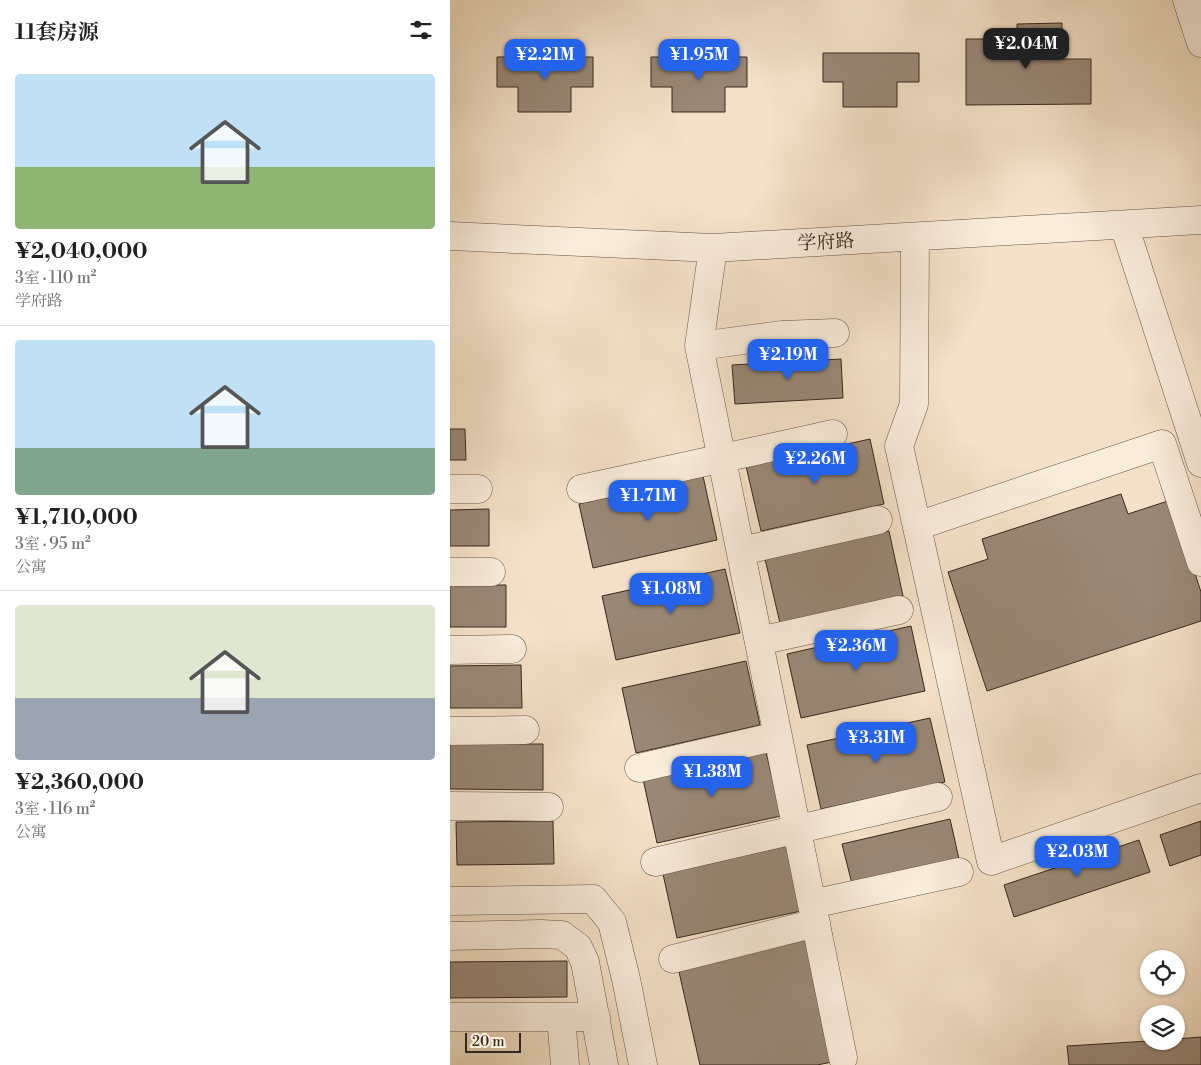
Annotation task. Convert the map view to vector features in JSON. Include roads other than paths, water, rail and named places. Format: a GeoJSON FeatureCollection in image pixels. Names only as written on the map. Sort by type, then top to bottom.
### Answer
{"type":"FeatureCollection","features":[{"type":"Feature","properties":{"kind":"street"},"geometry":{"type":"LineString","coordinates":[[1188,0],[1201,43]]}},
{"type":"Feature","properties":{"kind":"street","name":"学府路"},"geometry":{"type":"LineString","coordinates":[[450,236],[713,248],[1201,220]]}},
{"type":"Feature","properties":{"kind":"street"},"geometry":{"type":"LineString","coordinates":[[1124,225],[1201,463]]}},
{"type":"Feature","properties":{"kind":"street"},"geometry":{"type":"LineString","coordinates":[[915,237],[914,404],[899,446],[991,861],[1201,788]]}},
{"type":"Feature","properties":{"kind":"street"},"geometry":{"type":"LineString","coordinates":[[713,248],[699,346],[843,1058]]}},
{"type":"Feature","properties":{"kind":"street"},"geometry":{"type":"LineString","coordinates":[[699,346],[782,335],[835,333]]}},
{"type":"Feature","properties":{"kind":"street"},"geometry":{"type":"LineString","coordinates":[[581,489],[833,434]]}},
{"type":"Feature","properties":{"kind":"street"},"geometry":{"type":"LineString","coordinates":[[917,526],[1162,444],[1201,562]]}},
{"type":"Feature","properties":{"kind":"street"},"geometry":{"type":"LineString","coordinates":[[450,489],[478,489]]}},
{"type":"Feature","properties":{"kind":"street"},"geometry":{"type":"LineString","coordinates":[[741,551],[878,520]]}},
{"type":"Feature","properties":{"kind":"street"},"geometry":{"type":"LineString","coordinates":[[450,572],[491,572]]}},
{"type":"Feature","properties":{"kind":"street"},"geometry":{"type":"LineString","coordinates":[[759,641],[899,610]]}},
{"type":"Feature","properties":{"kind":"street"},"geometry":{"type":"LineString","coordinates":[[450,650],[512,650]]}},
{"type":"Feature","properties":{"kind":"street"},"geometry":{"type":"LineString","coordinates":[[450,731],[525,730]]}},
{"type":"Feature","properties":{"kind":"street"},"geometry":{"type":"LineString","coordinates":[[639,768],[778,736]]}},
{"type":"Feature","properties":{"kind":"street"},"geometry":{"type":"LineString","coordinates":[[655,862],[938,797]]}},
{"type":"Feature","properties":{"kind":"street"},"geometry":{"type":"LineString","coordinates":[[450,806],[549,807]]}},
{"type":"Feature","properties":{"kind":"street"},"geometry":{"type":"LineString","coordinates":[[672,958],[959,872]]}},
{"type":"Feature","properties":{"kind":"street"},"geometry":{"type":"LineString","coordinates":[[450,901],[593,898],[612,922],[626,979],[643,1065]]}},
{"type":"Feature","properties":{"kind":"street"},"geometry":{"type":"LineString","coordinates":[[450,936],[562,935],[578,947],[585,962],[604,1065]]}},
{"type":"Feature","properties":{"kind":"street"},"geometry":{"type":"LineString","coordinates":[[450,1017],[596,1017]]}},
{"type":"Feature","properties":{"kind":"street"},"geometry":{"type":"LineString","coordinates":[[561,1017],[564,1065]]}}]}
